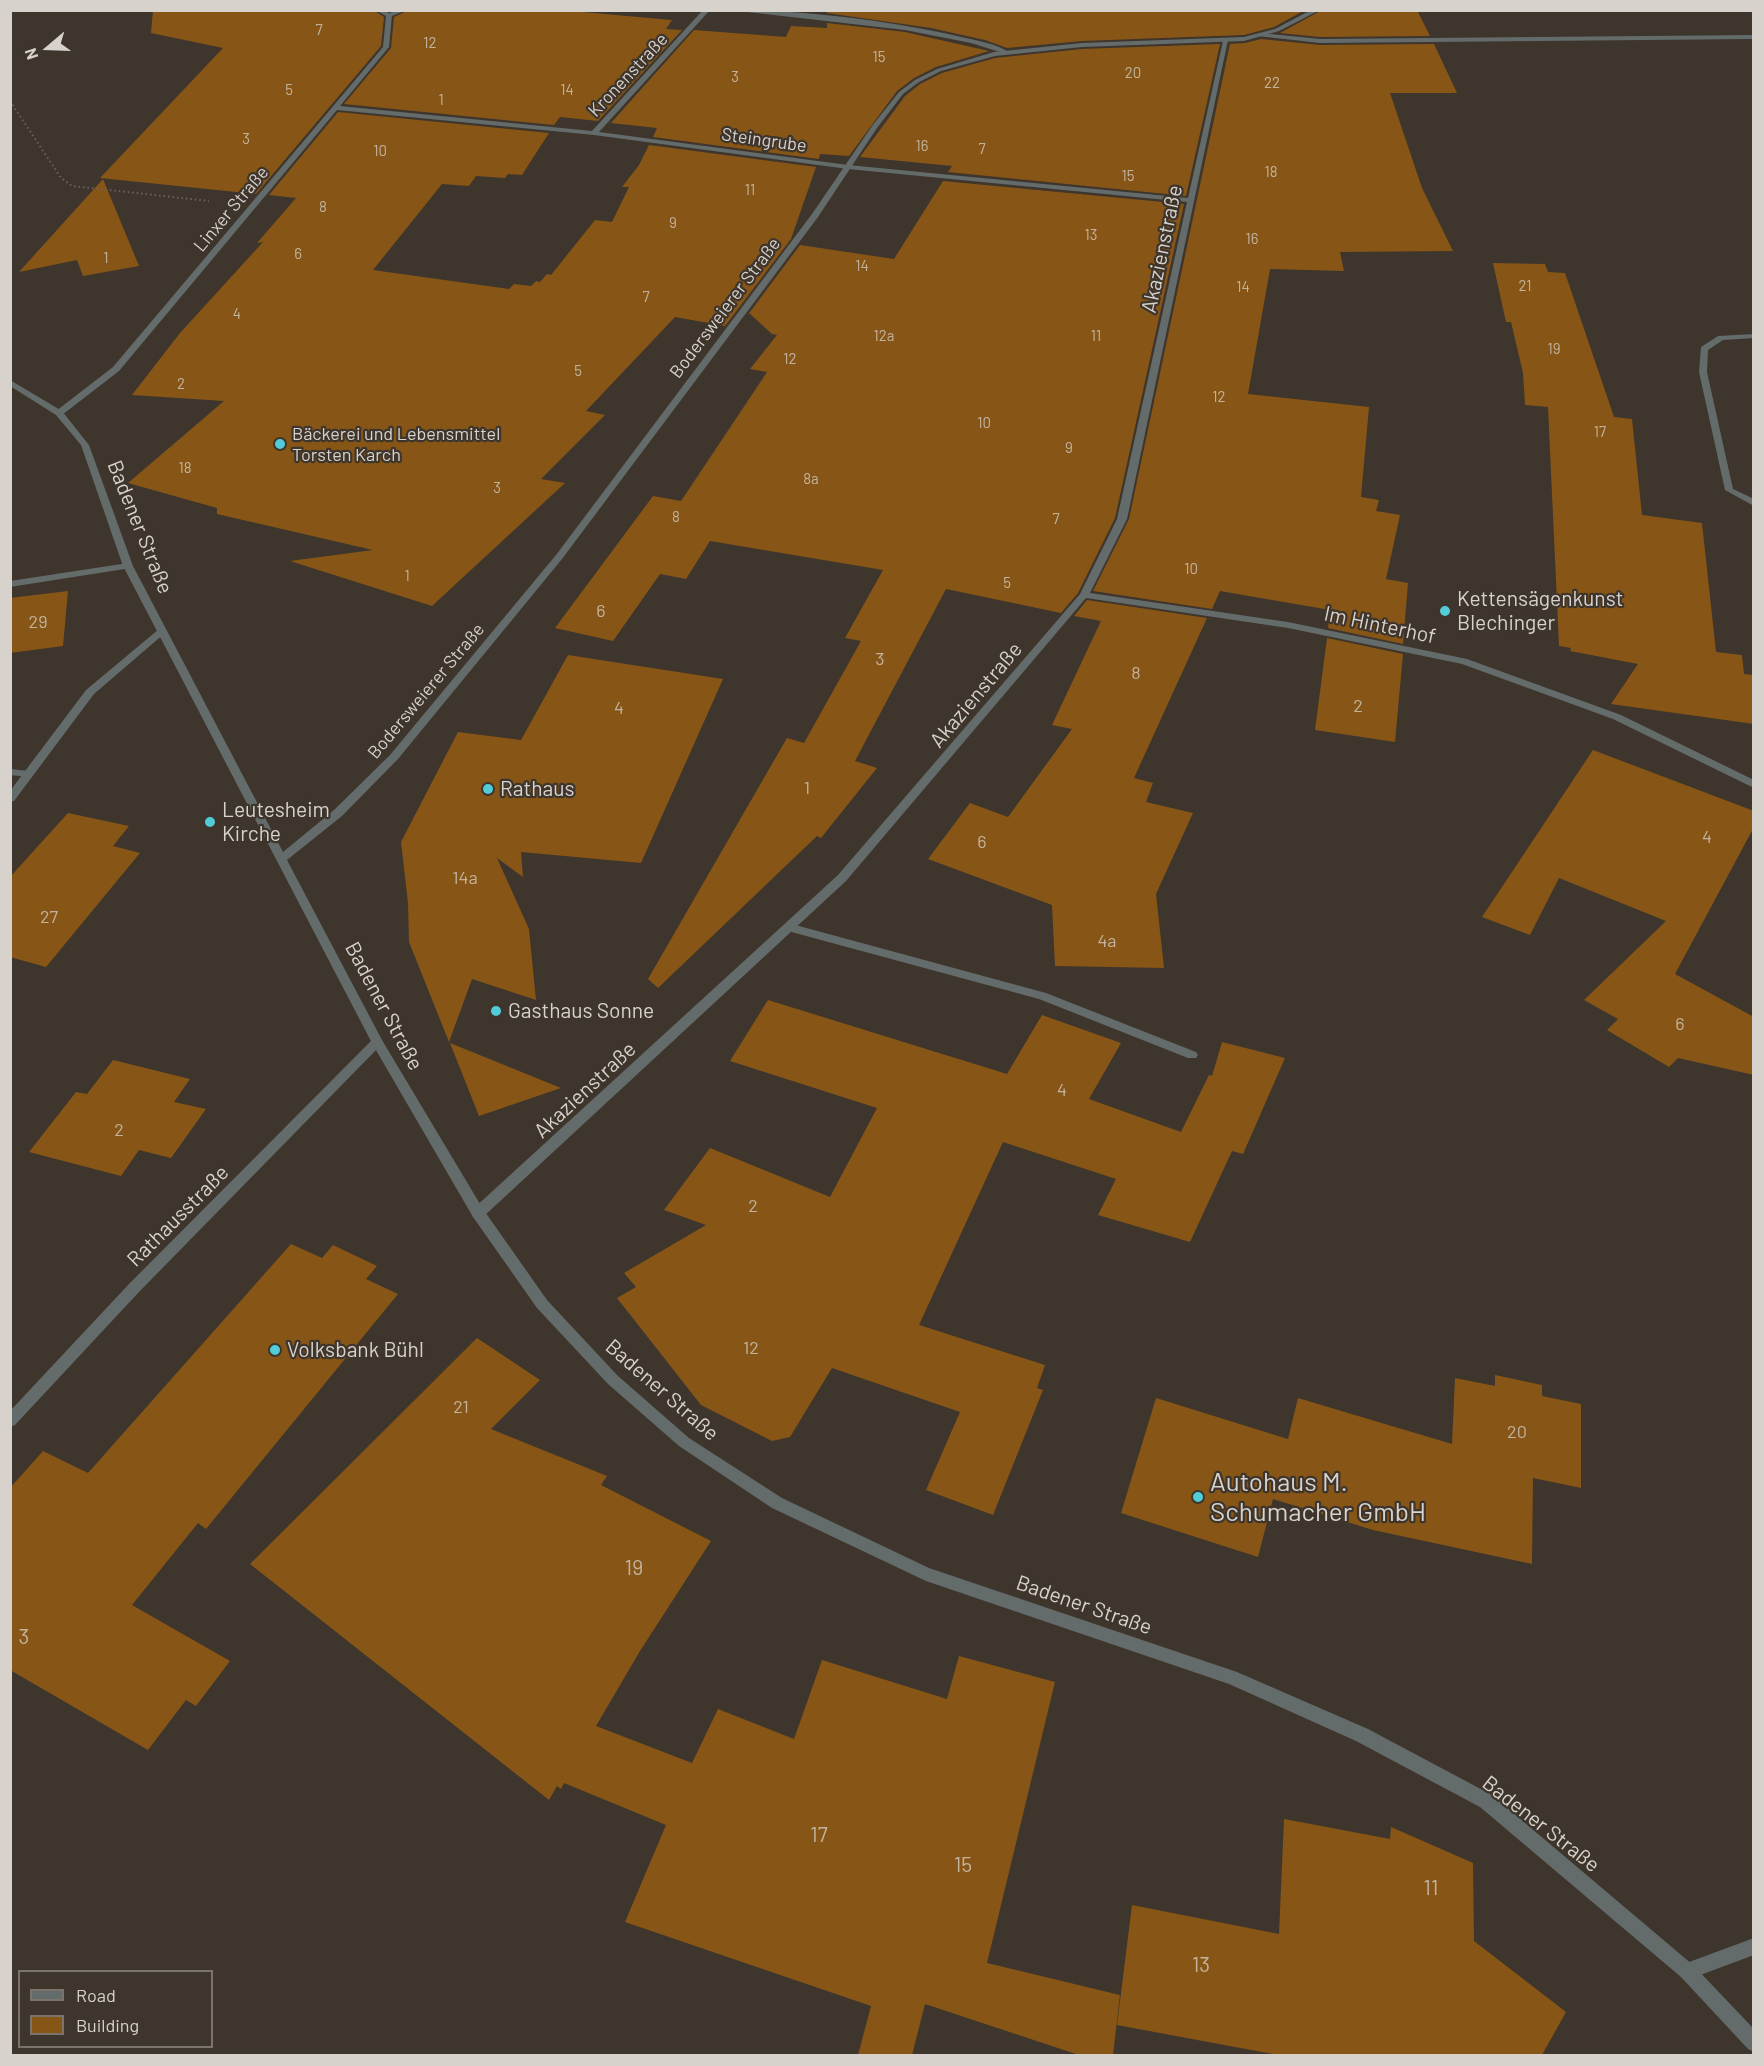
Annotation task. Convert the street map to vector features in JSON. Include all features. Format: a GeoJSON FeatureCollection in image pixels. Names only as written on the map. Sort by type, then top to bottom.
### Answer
{"type":"FeatureCollection","features":[{"type":"Feature","properties":{"kind":"street"},"geometry":{"type":"LineString","coordinates":[[378,10],[389,15],[404,10]]}},
{"type":"Feature","properties":{"kind":"street","name":"Kronenstraße"},"geometry":{"type":"LineString","coordinates":[[594,133],[707,10]]}},
{"type":"Feature","properties":{"kind":"street"},"geometry":{"type":"LineString","coordinates":[[733,10],[920,30],[969,39],[1006,52]]}},
{"type":"Feature","properties":{"kind":"street","name":"Bodersweierer Straße"},"geometry":{"type":"LineString","coordinates":[[281,859],[338,813],[394,758],[559,557],[815,215],[893,101],[917,81],[952,65],[1006,52],[1082,45],[1226,41],[1260,35],[1290,25],[1317,10]]}},
{"type":"Feature","properties":{"kind":"street","name":"Linxer Straße"},"geometry":{"type":"LineString","coordinates":[[59,413],[116,369],[386,47],[389,15]]}},
{"type":"Feature","properties":{"kind":"street"},"geometry":{"type":"LineString","coordinates":[[1260,35],[1320,41],[1754,37]]}},
{"type":"Feature","properties":{"kind":"street","name":"Akazienstraße"},"geometry":{"type":"LineString","coordinates":[[478,1213],[842,878],[1084,596],[1122,519],[1226,41]]}},
{"type":"Feature","properties":{"kind":"street","name":"Steingrube"},"geometry":{"type":"LineString","coordinates":[[335,108],[594,133],[848,166],[1190,201]]}},
{"type":"Feature","properties":{"kind":"street"},"geometry":{"type":"LineString","coordinates":[[1754,336],[1721,338],[1704,350],[1703,372],[1729,489],[1754,503]]}},
{"type":"Feature","properties":{"kind":"street","name":"Badener Straße"},"geometry":{"type":"LineString","coordinates":[[10,382],[59,413],[85,446],[128,566],[377,1042],[478,1213],[542,1304],[613,1380],[684,1442],[777,1503],[926,1574],[1231,1677],[1362,1735],[1486,1801],[1687,1971],[1754,2043]]}},
{"type":"Feature","properties":{"kind":"street"},"geometry":{"type":"LineString","coordinates":[[10,584],[128,566]]}},
{"type":"Feature","properties":{"kind":"street","name":"Im Hinterhof"},"geometry":{"type":"LineString","coordinates":[[1084,596],[1288,625],[1464,661],[1617,717],[1754,785]]}},
{"type":"Feature","properties":{"kind":"street"},"geometry":{"type":"LineString","coordinates":[[10,799],[90,692],[162,631]]}},
{"type":"Feature","properties":{"kind":"street"},"geometry":{"type":"LineString","coordinates":[[10,772],[29,774]]}},
{"type":"Feature","properties":{"kind":"street"},"geometry":{"type":"LineString","coordinates":[[788,927],[1042,996],[1192,1055]]}},
{"type":"Feature","properties":{"kind":"street","name":"Rathausstraße"},"geometry":{"type":"LineString","coordinates":[[10,1421],[134,1288],[377,1042]]}},
{"type":"Feature","properties":{"kind":"street"},"geometry":{"type":"LineString","coordinates":[[1687,1971],[1754,1946]]}},
{"type":"Feature","properties":{"kind":"path"},"geometry":{"type":"LineString","coordinates":[[10,101],[61,178],[72,186],[254,205]]}},
{"type":"Feature","properties":{"kind":"building"},"geometry":{"type":"Polygon","coordinates":[[[153,10],[373,10],[384,17],[381,46],[256,194],[100,178],[223,48],[151,33],[153,10]]]}},
{"type":"Feature","properties":{"kind":"building"},"geometry":{"type":"Polygon","coordinates":[[[409,10],[560,10],[672,20],[666,29],[682,30],[598,121],[560,117],[554,125],[344,104],[391,48],[394,17],[409,10]]]}},
{"type":"Feature","properties":{"kind":"building"},"geometry":{"type":"Polygon","coordinates":[[[827,10],[1305,10],[1274,27],[1244,35],[1082,41],[1007,48],[985,40],[931,28],[827,13],[827,10]]]}},
{"type":"Feature","properties":{"kind":"building"},"geometry":{"type":"Polygon","coordinates":[[[1322,10],[1417,10],[1430,36],[1320,37],[1280,33],[1322,10]]]}},
{"type":"Feature","properties":{"kind":"building"},"geometry":{"type":"Polygon","coordinates":[[[827,23],[905,32],[989,51],[936,67],[914,78],[897,91],[849,156],[820,154],[819,159],[653,137],[657,128],[611,123],[694,30],[786,37],[791,26],[827,28],[827,23]]]}},
{"type":"Feature","properties":{"kind":"building"},"geometry":{"type":"Polygon","coordinates":[[[1261,39],[1320,45],[1434,44],[1457,93],[1390,93],[1422,188],[1453,251],[1340,252],[1344,271],[1270,269],[1248,394],[1369,407],[1361,497],[1379,500],[1376,511],[1400,515],[1386,579],[1408,583],[1403,644],[1328,628],[1330,610],[1220,591],[1212,609],[1093,591],[1129,519],[1230,44],[1261,39]]]}},
{"type":"Feature","properties":{"kind":"building"},"geometry":{"type":"Polygon","coordinates":[[[1220,44],[1186,196],[948,172],[952,166],[860,157],[905,96],[920,84],[942,73],[995,58],[1082,49],[1220,44]]]}},
{"type":"Feature","properties":{"kind":"building"},"geometry":{"type":"Polygon","coordinates":[[[338,112],[549,133],[522,175],[508,174],[505,178],[476,176],[469,186],[442,184],[373,270],[509,289],[514,284],[531,286],[536,281],[540,282],[547,274],[551,275],[595,220],[612,222],[629,187],[622,187],[639,165],[649,145],[816,167],[791,239],[725,326],[675,317],[586,411],[605,415],[541,479],[565,483],[432,606],[290,561],[373,550],[217,514],[217,508],[128,483],[224,401],[132,395],[180,333],[263,242],[257,243],[296,198],[269,195],[338,112]]]}},
{"type":"Feature","properties":{"kind":"building"},"geometry":{"type":"Polygon","coordinates":[[[103,179],[139,266],[83,276],[77,260],[19,272],[103,179]]]}},
{"type":"Feature","properties":{"kind":"building"},"geometry":{"type":"Polygon","coordinates":[[[943,181],[1184,204],[1115,518],[1078,593],[1061,613],[946,589],[855,761],[877,768],[821,838],[817,836],[658,988],[648,979],[787,738],[804,743],[861,641],[845,638],[883,570],[710,541],[686,579],[660,574],[613,641],[555,628],[653,496],[681,501],[767,372],[750,369],[777,335],[772,334],[749,313],[800,245],[894,259],[943,181]]]}},
{"type":"Feature","properties":{"kind":"building"},"geometry":{"type":"Polygon","coordinates":[[[1493,263],[1545,264],[1548,272],[1565,273],[1614,417],[1632,419],[1642,515],[1702,523],[1716,652],[1742,655],[1744,674],[1754,675],[1754,724],[1611,704],[1638,664],[1570,651],[1571,648],[1559,646],[1548,407],[1525,405],[1523,373],[1511,322],[1506,322],[1493,263]]]}},
{"type":"Feature","properties":{"kind":"building"},"geometry":{"type":"Polygon","coordinates":[[[68,591],[63,646],[10,653],[10,598],[68,591]]]}},
{"type":"Feature","properties":{"kind":"building"},"geometry":{"type":"Polygon","coordinates":[[[1087,600],[1207,618],[1134,778],[1153,783],[1146,802],[1193,813],[1156,894],[1164,968],[1055,966],[1052,905],[928,859],[970,803],[1008,817],[1072,729],[1052,725],[1101,621],[1074,616],[1087,600]]]}},
{"type":"Feature","properties":{"kind":"building"},"geometry":{"type":"Polygon","coordinates":[[[1327,638],[1403,654],[1395,742],[1315,730],[1327,638]]]}},
{"type":"Feature","properties":{"kind":"building"},"geometry":{"type":"Polygon","coordinates":[[[568,655],[723,679],[641,863],[521,852],[523,877],[497,858],[529,929],[536,1000],[472,979],[449,1042],[409,942],[408,903],[401,842],[458,732],[521,740],[568,655]]]}},
{"type":"Feature","properties":{"kind":"building"},"geometry":{"type":"Polygon","coordinates":[[[1593,750],[1754,811],[1754,827],[1675,974],[1754,1017],[1754,1075],[1678,1058],[1669,1067],[1607,1030],[1618,1019],[1584,1000],[1666,921],[1559,878],[1530,935],[1482,917],[1593,750]]]}},
{"type":"Feature","properties":{"kind":"building"},"geometry":{"type":"Polygon","coordinates":[[[68,813],[129,826],[113,846],[140,853],[46,967],[10,957],[10,877],[68,813]]]}},
{"type":"Feature","properties":{"kind":"building"},"geometry":{"type":"Polygon","coordinates":[[[768,1000],[1007,1074],[1042,1015],[1121,1043],[1089,1099],[1181,1132],[1209,1075],[1212,1076],[1222,1042],[1285,1058],[1243,1154],[1232,1151],[1190,1242],[1098,1215],[1116,1179],[1003,1142],[919,1325],[1045,1365],[1037,1388],[1043,1390],[993,1515],[926,1490],[960,1412],[832,1368],[790,1437],[772,1441],[701,1405],[617,1298],[636,1287],[624,1273],[706,1225],[664,1210],[710,1148],[830,1197],[877,1108],[730,1061],[768,1000]]]}},
{"type":"Feature","properties":{"kind":"building"},"geometry":{"type":"Polygon","coordinates":[[[450,1043],[561,1088],[479,1116],[450,1043]]]}},
{"type":"Feature","properties":{"kind":"building"},"geometry":{"type":"Polygon","coordinates":[[[113,1060],[190,1079],[174,1102],[206,1109],[171,1158],[139,1150],[121,1176],[29,1152],[76,1092],[87,1094],[113,1060]]]}},
{"type":"Feature","properties":{"kind":"building"},"geometry":{"type":"Polygon","coordinates":[[[291,1244],[322,1258],[333,1245],[377,1266],[366,1279],[398,1294],[206,1529],[198,1523],[132,1605],[230,1661],[196,1706],[186,1700],[148,1750],[10,1670],[10,1488],[43,1451],[88,1473],[291,1244]]]}},
{"type":"Feature","properties":{"kind":"building"},"geometry":{"type":"Polygon","coordinates":[[[477,1338],[540,1380],[491,1429],[607,1476],[601,1485],[711,1541],[640,1651],[596,1726],[692,1763],[718,1709],[794,1739],[822,1660],[947,1699],[959,1656],[1055,1682],[987,1963],[1120,1995],[1113,2055],[1079,2055],[925,2004],[912,2055],[858,2055],[871,2006],[625,1922],[666,1825],[564,1783],[561,1789],[557,1786],[549,1800],[250,1564],[477,1338]]]}},
{"type":"Feature","properties":{"kind":"building"},"geometry":{"type":"Polygon","coordinates":[[[1495,1375],[1542,1385],[1542,1396],[1581,1404],[1581,1488],[1533,1478],[1532,1564],[1373,1530],[1273,1499],[1258,1557],[1121,1513],[1156,1398],[1288,1439],[1298,1398],[1452,1444],[1455,1378],[1495,1386],[1495,1375]]]}},
{"type":"Feature","properties":{"kind":"building"},"geometry":{"type":"Polygon","coordinates":[[[1284,1819],[1390,1839],[1391,1827],[1473,1863],[1474,1941],[1566,2012],[1542,2055],[1278,2055],[1117,2025],[1132,1905],[1279,1934],[1284,1819]]]}},
{"type":"Feature","properties":{"kind":"place","name":"Bäckerei und Lebensmittel Torsten Karch"},"geometry":{"type":"Point","coordinates":[280,444]}},
{"type":"Feature","properties":{"kind":"place","name":"Kettensägenkunst Blechinger"},"geometry":{"type":"Point","coordinates":[1445,611]}},
{"type":"Feature","properties":{"kind":"place","name":"Rathaus"},"geometry":{"type":"Point","coordinates":[488,789]}},
{"type":"Feature","properties":{"kind":"place","name":"Leutesheim Kirche"},"geometry":{"type":"Point","coordinates":[210,822]}},
{"type":"Feature","properties":{"kind":"place","name":"Gasthaus Sonne"},"geometry":{"type":"Point","coordinates":[496,1011]}},
{"type":"Feature","properties":{"kind":"place","name":"Volksbank Bühl"},"geometry":{"type":"Point","coordinates":[275,1350]}},
{"type":"Feature","properties":{"kind":"place","name":"Autohaus M. Schumacher GmbH"},"geometry":{"type":"Point","coordinates":[1198,1497]}}]}
